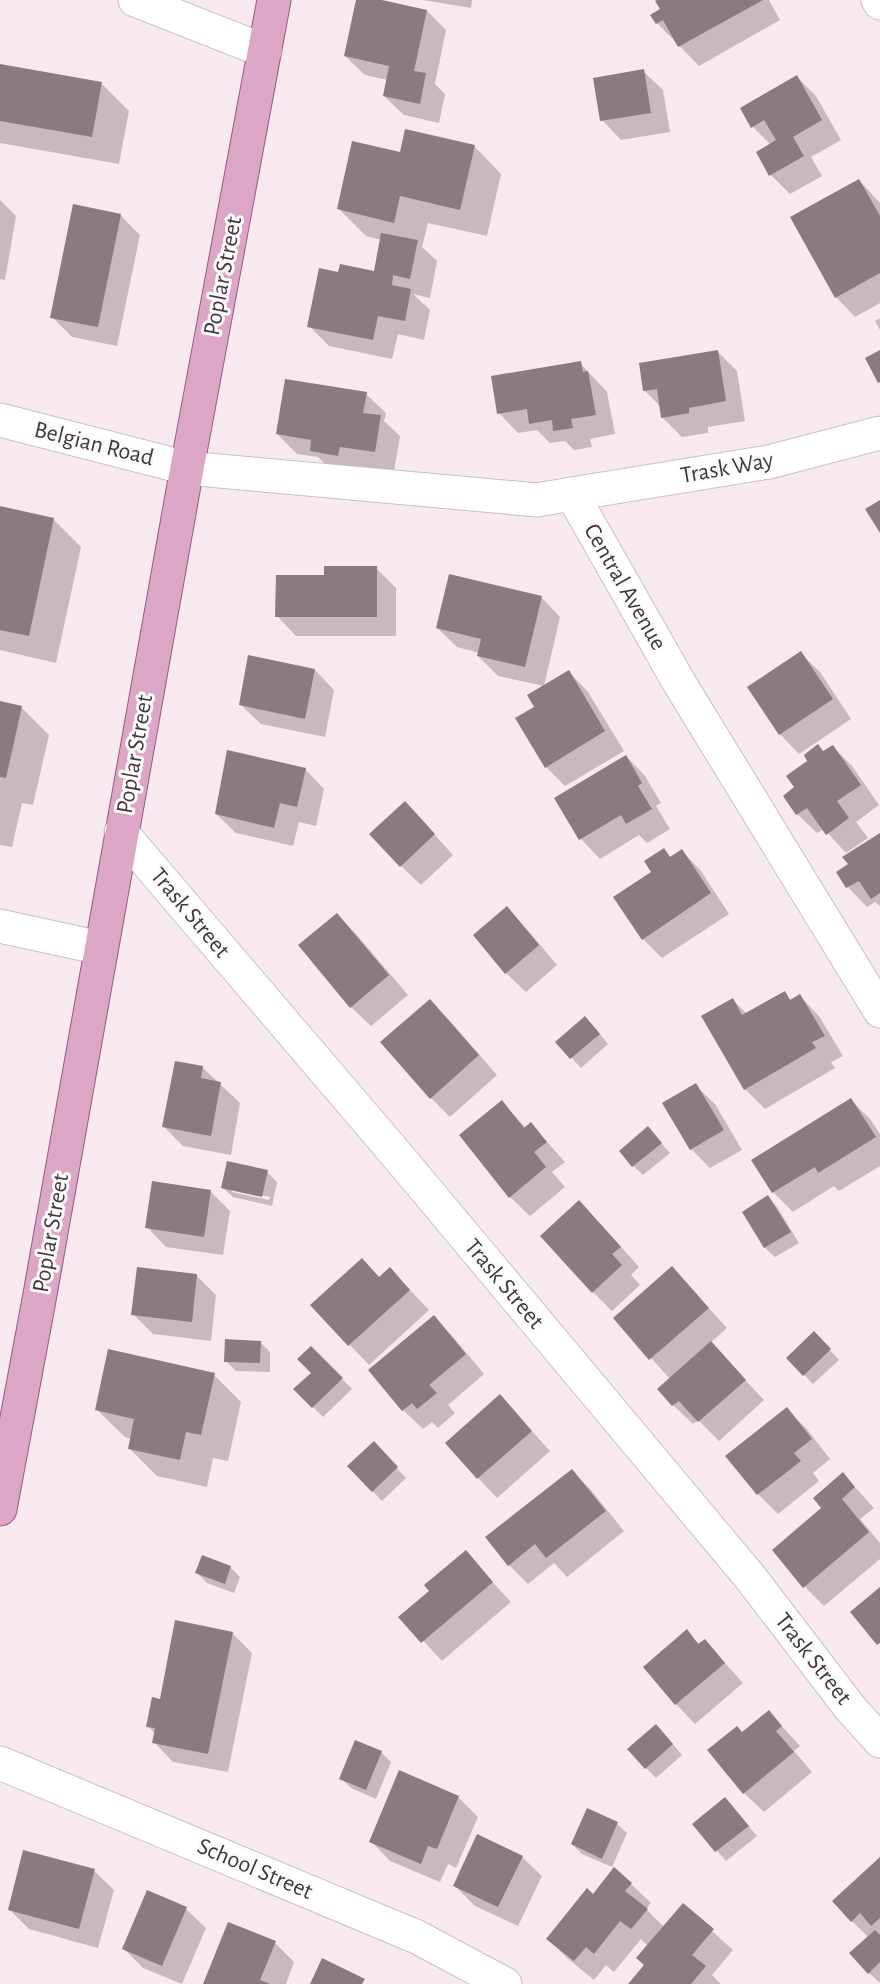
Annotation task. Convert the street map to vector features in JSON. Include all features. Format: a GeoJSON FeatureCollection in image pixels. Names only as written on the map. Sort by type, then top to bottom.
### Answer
{"type":"FeatureCollection","features":[{"type":"Feature","properties":{"kind":"main road","name":"Poplar Street"},"geometry":{"type":"LineString","coordinates":[[0,1509],[8,1426],[101,948],[274,0]]}},
{"type":"Feature","properties":{"kind":"street"},"geometry":{"type":"LineString","coordinates":[[135,0],[265,51]]}},
{"type":"Feature","properties":{"kind":"street","name":"Belgian Road"},"geometry":{"type":"LineString","coordinates":[[0,420],[187,468]]}},
{"type":"Feature","properties":{"kind":"street","name":"Trask Way"},"geometry":{"type":"LineString","coordinates":[[572,494],[769,462],[880,433]]}},
{"type":"Feature","properties":{"kind":"street"},"geometry":{"type":"LineString","coordinates":[[187,468],[537,500],[572,494]]}},
{"type":"Feature","properties":{"kind":"street","name":"Central Avenue"},"geometry":{"type":"LineString","coordinates":[[572,494],[680,684],[880,1011]]}},
{"type":"Feature","properties":{"kind":"street","name":"Trask Street"},"geometry":{"type":"LineString","coordinates":[[121,832],[404,1163],[734,1559],[851,1709],[880,1741]]}},
{"type":"Feature","properties":{"kind":"street"},"geometry":{"type":"LineString","coordinates":[[0,926],[101,948]]}},
{"type":"Feature","properties":{"kind":"street","name":"School Street"},"geometry":{"type":"LineString","coordinates":[[0,1763],[417,1936],[505,1984]]}},
{"type":"Feature","properties":{"kind":"building"},"geometry":{"type":"Polygon","coordinates":[[[356,0],[382,0],[427,10],[414,71],[426,73],[420,104],[383,96],[389,66],[344,56],[356,0]]]}},
{"type":"Feature","properties":{"kind":"building"},"geometry":{"type":"Polygon","coordinates":[[[763,0],[678,47],[663,20],[656,24],[650,15],[660,9],[655,1],[763,0]]]}},
{"type":"Feature","properties":{"kind":"building"},"geometry":{"type":"Polygon","coordinates":[[[0,64],[102,82],[92,137],[0,121],[0,64]]]}},
{"type":"Feature","properties":{"kind":"building"},"geometry":{"type":"Polygon","coordinates":[[[644,69],[651,113],[600,121],[593,78],[644,69]]]}},
{"type":"Feature","properties":{"kind":"building"},"geometry":{"type":"Polygon","coordinates":[[[797,75],[822,120],[793,137],[804,156],[769,176],[756,152],[776,140],[764,120],[751,128],[740,108],[797,75]]]}},
{"type":"Feature","properties":{"kind":"building"},"geometry":{"type":"Polygon","coordinates":[[[405,129],[475,145],[460,210],[400,196],[394,223],[337,209],[352,141],[400,152],[405,129]]]}},
{"type":"Feature","properties":{"kind":"building"},"geometry":{"type":"Polygon","coordinates":[[[859,179],[880,216],[880,273],[835,298],[790,217],[859,179]]]}},
{"type":"Feature","properties":{"kind":"building"},"geometry":{"type":"Polygon","coordinates":[[[73,204],[121,214],[98,327],[50,318],[73,204]]]}},
{"type":"Feature","properties":{"kind":"building"},"geometry":{"type":"Polygon","coordinates":[[[381,233],[418,240],[410,279],[393,275],[392,285],[411,289],[405,321],[378,316],[373,340],[307,327],[319,268],[338,272],[340,264],[374,271],[381,233]]]}},
{"type":"Feature","properties":{"kind":"building"},"geometry":{"type":"Polygon","coordinates":[[[718,350],[726,401],[689,408],[689,413],[661,418],[657,389],[643,391],[639,363],[718,350]]]}},
{"type":"Feature","properties":{"kind":"building"},"geometry":{"type":"Polygon","coordinates":[[[880,350],[880,382],[878,383],[865,358],[880,350]]]}},
{"type":"Feature","properties":{"kind":"building"},"geometry":{"type":"Polygon","coordinates":[[[581,361],[583,372],[588,371],[596,415],[571,419],[573,428],[553,431],[552,420],[529,424],[527,409],[497,414],[491,376],[581,361]]]}},
{"type":"Feature","properties":{"kind":"building"},"geometry":{"type":"Polygon","coordinates":[[[285,379],[367,392],[363,413],[381,415],[375,452],[340,447],[338,456],[310,451],[311,440],[276,434],[285,379]]]}},
{"type":"Feature","properties":{"kind":"building"},"geometry":{"type":"Polygon","coordinates":[[[880,500],[880,533],[865,509],[880,500]]]}},
{"type":"Feature","properties":{"kind":"building"},"geometry":{"type":"Polygon","coordinates":[[[0,506],[54,518],[29,636],[0,630],[0,506]]]}},
{"type":"Feature","properties":{"kind":"building"},"geometry":{"type":"Polygon","coordinates":[[[324,566],[377,566],[377,617],[275,617],[276,575],[324,575],[324,566]]]}},
{"type":"Feature","properties":{"kind":"building"},"geometry":{"type":"Polygon","coordinates":[[[449,574],[542,596],[525,667],[477,656],[481,639],[436,628],[449,574]]]}},
{"type":"Feature","properties":{"kind":"building"},"geometry":{"type":"Polygon","coordinates":[[[801,651],[833,699],[779,735],[747,687],[801,651]]]}},
{"type":"Feature","properties":{"kind":"building"},"geometry":{"type":"Polygon","coordinates":[[[248,655],[315,669],[305,719],[239,705],[248,655]]]}},
{"type":"Feature","properties":{"kind":"building"},"geometry":{"type":"Polygon","coordinates":[[[569,670],[605,731],[545,768],[515,718],[534,707],[527,695],[569,670]]]}},
{"type":"Feature","properties":{"kind":"building"},"geometry":{"type":"Polygon","coordinates":[[[0,701],[22,706],[6,778],[0,777],[0,701]]]}},
{"type":"Feature","properties":{"kind":"building"},"geometry":{"type":"Polygon","coordinates":[[[818,744],[823,751],[833,745],[861,785],[837,801],[849,818],[826,835],[807,808],[796,815],[783,796],[794,787],[786,776],[807,761],[804,755],[818,744]]]}},
{"type":"Feature","properties":{"kind":"building"},"geometry":{"type":"Polygon","coordinates":[[[227,750],[306,768],[297,807],[280,803],[274,828],[215,814],[227,750]]]}},
{"type":"Feature","properties":{"kind":"building"},"geometry":{"type":"Polygon","coordinates":[[[626,755],[642,783],[638,786],[652,809],[626,824],[621,815],[579,840],[554,798],[626,755]]]}},
{"type":"Feature","properties":{"kind":"building"},"geometry":{"type":"Polygon","coordinates":[[[405,801],[435,834],[400,867],[369,834],[405,801]]]}},
{"type":"Feature","properties":{"kind":"building"},"geometry":{"type":"Polygon","coordinates":[[[880,833],[880,893],[871,899],[859,881],[846,888],[836,872],[848,864],[842,857],[880,833]]]}},
{"type":"Feature","properties":{"kind":"building"},"geometry":{"type":"Polygon","coordinates":[[[664,848],[670,857],[682,849],[711,893],[642,940],[613,897],[651,872],[644,861],[664,848]]]}},
{"type":"Feature","properties":{"kind":"building"},"geometry":{"type":"Polygon","coordinates":[[[507,906],[539,945],[505,974],[473,935],[507,906]]]}},
{"type":"Feature","properties":{"kind":"building"},"geometry":{"type":"Polygon","coordinates":[[[337,913],[389,975],[350,1008],[298,945],[337,913]]]}},
{"type":"Feature","properties":{"kind":"building"},"geometry":{"type":"Polygon","coordinates":[[[785,991],[790,1000],[800,994],[825,1036],[812,1042],[816,1048],[744,1090],[701,1016],[733,998],[742,1015],[785,991]]]}},
{"type":"Feature","properties":{"kind":"building"},"geometry":{"type":"Polygon","coordinates":[[[430,999],[479,1055],[430,1099],[380,1042],[430,999]]]}},
{"type":"Feature","properties":{"kind":"building"},"geometry":{"type":"Polygon","coordinates":[[[585,1016],[600,1034],[570,1059],[555,1042],[585,1016]]]}},
{"type":"Feature","properties":{"kind":"building"},"geometry":{"type":"Polygon","coordinates":[[[175,1061],[203,1066],[201,1078],[221,1082],[211,1136],[162,1127],[175,1061]]]}},
{"type":"Feature","properties":{"kind":"building"},"geometry":{"type":"Polygon","coordinates":[[[696,1083],[724,1130],[690,1150],[662,1103],[696,1083]]]}},
{"type":"Feature","properties":{"kind":"building"},"geometry":{"type":"Polygon","coordinates":[[[851,1098],[876,1137],[818,1173],[815,1167],[772,1193],[751,1160],[851,1098]]]}},
{"type":"Feature","properties":{"kind":"building"},"geometry":{"type":"Polygon","coordinates":[[[502,1100],[524,1128],[531,1122],[547,1142],[534,1152],[546,1167],[509,1198],[459,1135],[502,1100]]]}},
{"type":"Feature","properties":{"kind":"building"},"geometry":{"type":"Polygon","coordinates":[[[648,1126],[662,1143],[632,1167],[619,1151],[648,1126]]]}},
{"type":"Feature","properties":{"kind":"building"},"geometry":{"type":"Polygon","coordinates":[[[227,1161],[268,1170],[262,1197],[221,1188],[227,1161]]]}},
{"type":"Feature","properties":{"kind":"building"},"geometry":{"type":"Polygon","coordinates":[[[152,1181],[211,1190],[204,1237],[145,1228],[152,1181]]]}},
{"type":"Feature","properties":{"kind":"building"},"geometry":{"type":"Polygon","coordinates":[[[768,1195],[791,1232],[764,1248],[742,1212],[768,1195]]]}},
{"type":"Feature","properties":{"kind":"building"},"geometry":{"type":"Polygon","coordinates":[[[579,1200],[621,1247],[612,1254],[622,1265],[592,1293],[540,1236],[579,1200]]]}},
{"type":"Feature","properties":{"kind":"building"},"geometry":{"type":"Polygon","coordinates":[[[362,1258],[379,1277],[390,1267],[410,1290],[348,1346],[310,1305],[362,1258]]]}},
{"type":"Feature","properties":{"kind":"building"},"geometry":{"type":"Polygon","coordinates":[[[672,1266],[709,1308],[649,1360],[613,1318],[672,1266]]]}},
{"type":"Feature","properties":{"kind":"building"},"geometry":{"type":"Polygon","coordinates":[[[137,1267],[197,1274],[192,1322],[131,1315],[137,1267]]]}},
{"type":"Feature","properties":{"kind":"building"},"geometry":{"type":"Polygon","coordinates":[[[434,1315],[466,1354],[429,1385],[437,1393],[417,1409],[412,1403],[402,1411],[368,1370],[434,1315]]]}},
{"type":"Feature","properties":{"kind":"building"},"geometry":{"type":"Polygon","coordinates":[[[814,1331],[831,1349],[803,1376],[786,1358],[814,1331]]]}},
{"type":"Feature","properties":{"kind":"building"},"geometry":{"type":"Polygon","coordinates":[[[225,1339],[261,1341],[260,1363],[224,1362],[225,1339]]]}},
{"type":"Feature","properties":{"kind":"building"},"geometry":{"type":"Polygon","coordinates":[[[711,1341],[746,1380],[698,1422],[679,1401],[672,1406],[657,1389],[711,1341]]]}},
{"type":"Feature","properties":{"kind":"building"},"geometry":{"type":"Polygon","coordinates":[[[311,1346],[343,1378],[312,1408],[293,1389],[311,1373],[297,1359],[311,1346]]]}},
{"type":"Feature","properties":{"kind":"building"},"geometry":{"type":"Polygon","coordinates":[[[108,1349],[215,1373],[201,1435],[186,1432],[180,1460],[128,1449],[134,1419],[95,1410],[108,1349]]]}},
{"type":"Feature","properties":{"kind":"building"},"geometry":{"type":"Polygon","coordinates":[[[500,1394],[532,1431],[477,1479],[445,1443],[500,1394]]]}},
{"type":"Feature","properties":{"kind":"building"},"geometry":{"type":"Polygon","coordinates":[[[787,1407],[812,1439],[794,1453],[801,1461],[757,1495],[725,1456],[787,1407]]]}},
{"type":"Feature","properties":{"kind":"building"},"geometry":{"type":"Polygon","coordinates":[[[374,1441],[398,1467],[372,1492],[347,1466],[374,1441]]]}},
{"type":"Feature","properties":{"kind":"building"},"geometry":{"type":"Polygon","coordinates":[[[572,1469],[606,1511],[546,1558],[535,1544],[508,1566],[485,1537],[572,1469]]]}},
{"type":"Feature","properties":{"kind":"building"},"geometry":{"type":"Polygon","coordinates":[[[843,1472],[855,1487],[842,1499],[869,1532],[803,1588],[772,1550],[821,1508],[813,1498],[843,1472]]]}},
{"type":"Feature","properties":{"kind":"building"},"geometry":{"type":"Polygon","coordinates":[[[466,1550],[493,1582],[421,1643],[398,1617],[429,1591],[424,1585],[466,1550]]]}},
{"type":"Feature","properties":{"kind":"building"},"geometry":{"type":"Polygon","coordinates":[[[202,1555],[231,1566],[225,1584],[195,1573],[202,1555]]]}},
{"type":"Feature","properties":{"kind":"building"},"geometry":{"type":"Polygon","coordinates":[[[880,1587],[880,1643],[877,1645],[850,1612],[880,1587]]]}},
{"type":"Feature","properties":{"kind":"building"},"geometry":{"type":"Polygon","coordinates":[[[175,1620],[233,1632],[208,1754],[152,1743],[155,1728],[146,1727],[152,1697],[160,1699],[175,1620]]]}},
{"type":"Feature","properties":{"kind":"building"},"geometry":{"type":"Polygon","coordinates":[[[687,1629],[698,1644],[705,1639],[725,1663],[675,1705],[643,1667],[687,1629]]]}},
{"type":"Feature","properties":{"kind":"building"},"geometry":{"type":"Polygon","coordinates":[[[769,1710],[782,1726],[776,1731],[794,1752],[743,1794],[707,1750],[737,1726],[742,1732],[769,1710]]]}},
{"type":"Feature","properties":{"kind":"building"},"geometry":{"type":"Polygon","coordinates":[[[656,1724],[673,1744],[645,1769],[627,1749],[656,1724]]]}},
{"type":"Feature","properties":{"kind":"building"},"geometry":{"type":"Polygon","coordinates":[[[355,1740],[382,1751],[366,1790],[339,1779],[355,1740]]]}},
{"type":"Feature","properties":{"kind":"building"},"geometry":{"type":"Polygon","coordinates":[[[399,1770],[459,1796],[437,1849],[428,1846],[421,1864],[369,1842],[399,1770]]]}},
{"type":"Feature","properties":{"kind":"building"},"geometry":{"type":"Polygon","coordinates":[[[725,1797],[749,1826],[715,1852],[692,1824],[725,1797]]]}},
{"type":"Feature","properties":{"kind":"building"},"geometry":{"type":"Polygon","coordinates":[[[587,1808],[618,1822],[602,1859],[571,1844],[587,1808]]]}},
{"type":"Feature","properties":{"kind":"building"},"geometry":{"type":"Polygon","coordinates":[[[477,1834],[523,1856],[498,1907],[453,1886],[477,1834]]]}},
{"type":"Feature","properties":{"kind":"building"},"geometry":{"type":"Polygon","coordinates":[[[23,1850],[95,1869],[79,1929],[8,1910],[23,1850]]]}},
{"type":"Feature","properties":{"kind":"building"},"geometry":{"type":"Polygon","coordinates":[[[880,1857],[880,1918],[871,1926],[860,1913],[851,1922],[832,1901],[880,1857]]]}},
{"type":"Feature","properties":{"kind":"building"},"geometry":{"type":"Polygon","coordinates":[[[614,1867],[632,1883],[625,1891],[648,1909],[631,1929],[620,1921],[594,1954],[586,1947],[574,1961],[546,1939],[587,1888],[593,1894],[614,1867]]]}},
{"type":"Feature","properties":{"kind":"building"},"geometry":{"type":"Polygon","coordinates":[[[147,1890],[187,1907],[162,1966],[122,1949],[147,1890]]]}},
{"type":"Feature","properties":{"kind":"building"},"geometry":{"type":"Polygon","coordinates":[[[683,1903],[714,1929],[692,1955],[706,1966],[691,1984],[628,1984],[644,1965],[636,1958],[683,1903]]]}},
{"type":"Feature","properties":{"kind":"building"},"geometry":{"type":"Polygon","coordinates":[[[228,1922],[276,1941],[260,1980],[270,1984],[203,1984],[228,1922]]]}},
{"type":"Feature","properties":{"kind":"building"},"geometry":{"type":"Polygon","coordinates":[[[875,1930],[880,1935],[880,1962],[868,1974],[849,1953],[875,1930]]]}},
{"type":"Feature","properties":{"kind":"building"},"geometry":{"type":"Polygon","coordinates":[[[322,1958],[365,1979],[362,1984],[310,1984],[322,1958]]]}}]}
